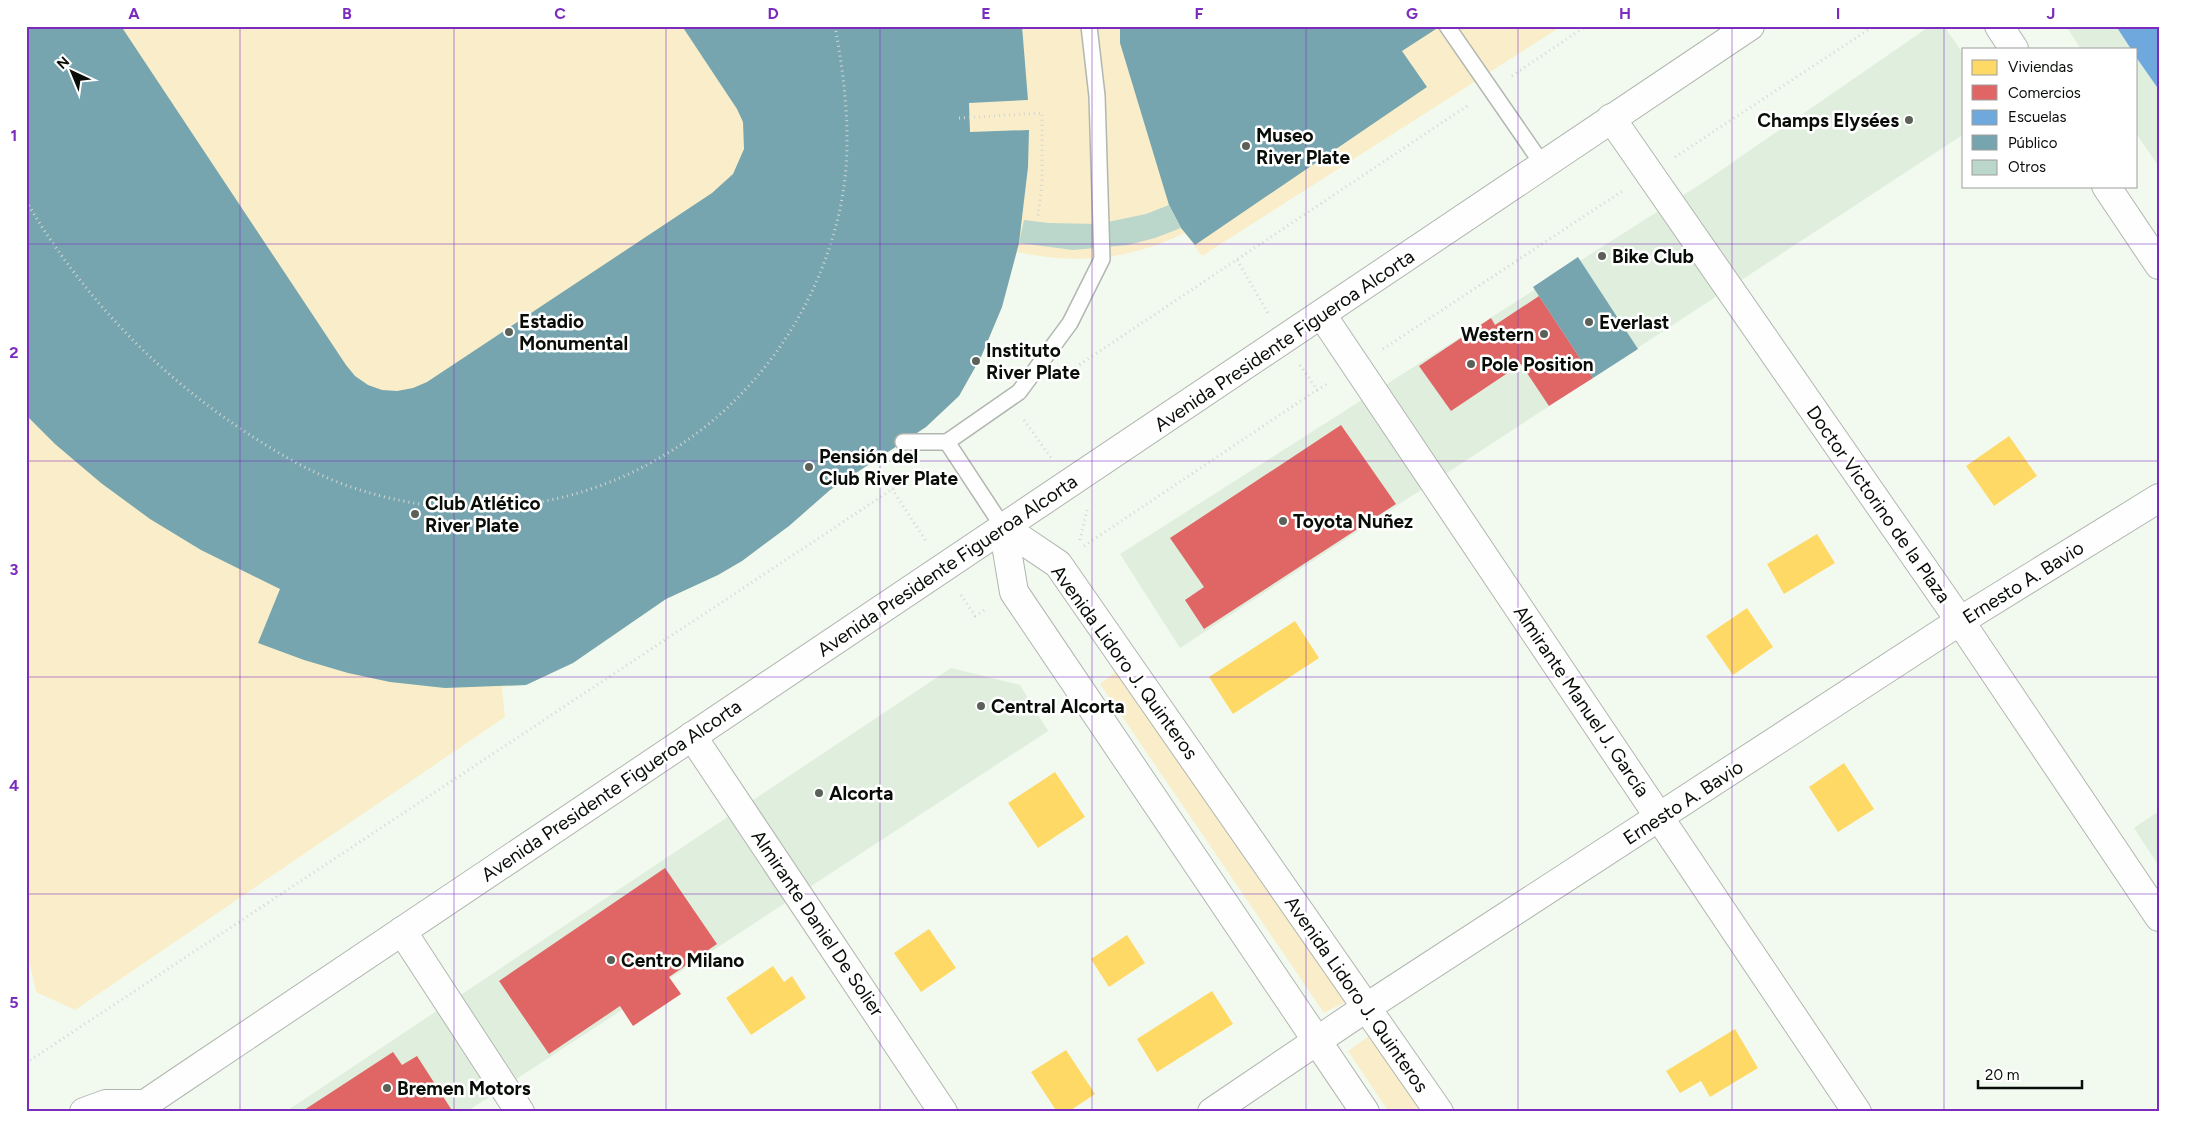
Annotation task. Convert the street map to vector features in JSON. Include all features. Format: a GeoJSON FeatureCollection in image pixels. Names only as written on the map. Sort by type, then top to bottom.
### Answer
{"type":"FeatureCollection","features":[{"type":"Feature","properties":{"kind":"street","name":"Avenida Presidente Figueroa Alcorta"},"geometry":{"type":"LineString","coordinates":[[84,1112],[106,1104],[145,1109],[402,931],[1750,26]]}},
{"type":"Feature","properties":{"kind":"street"},"geometry":{"type":"LineString","coordinates":[[1999,26],[2013,48]]}},
{"type":"Feature","properties":{"kind":"street","name":"Doctor Victorino de la Plaza"},"geometry":{"type":"LineString","coordinates":[[1611,118],[1960,621],[2159,917]]}},
{"type":"Feature","properties":{"kind":"street"},"geometry":{"type":"LineString","coordinates":[[2107,188],[2159,265]]}},
{"type":"Feature","properties":{"kind":"street","name":"Almirante Manuel J. García"},"geometry":{"type":"LineString","coordinates":[[1322,315],[1857,1112]]}},
{"type":"Feature","properties":{"kind":"street","name":"Ernesto A. Bavio"},"geometry":{"type":"LineString","coordinates":[[1212,1112],[1367,1007],[1960,621],[2159,498]]}},
{"type":"Feature","properties":{"kind":"street"},"geometry":{"type":"LineString","coordinates":[[1003,527],[1014,592],[1365,1112]]}},
{"type":"Feature","properties":{"kind":"street","name":"Avenida Lidoro J. Quinteros"},"geometry":{"type":"LineString","coordinates":[[1003,527],[1058,564],[1439,1112]]}},
{"type":"Feature","properties":{"kind":"street","name":"Almirante Daniel De Solier"},"geometry":{"type":"LineString","coordinates":[[692,736],[942,1112]]}},
{"type":"Feature","properties":{"kind":"street"},"geometry":{"type":"LineString","coordinates":[[402,931],[520,1112]]}},
{"type":"Feature","properties":{"kind":"lane"},"geometry":{"type":"LineString","coordinates":[[903,442],[949,446],[1019,392],[1070,323],[1102,259],[1097,96],[1089,26]]}},
{"type":"Feature","properties":{"kind":"lane"},"geometry":{"type":"LineString","coordinates":[[1446,26],[1542,165]]}},
{"type":"Feature","properties":{"kind":"lane"},"geometry":{"type":"LineString","coordinates":[[949,446],[1003,527]]}},
{"type":"Feature","properties":{"kind":"path"},"geometry":{"type":"LineString","coordinates":[[26,201],[78,280],[112,320],[148,357],[230,422],[274,450],[320,474],[359,490],[408,502],[441,507],[483,508],[525,505],[566,497],[607,484],[645,467],[682,445],[702,430],[746,391],[773,359],[796,324],[815,286],[830,247],[841,206],[846,165],[847,123],[842,62],[835,26]]}},
{"type":"Feature","properties":{"kind":"path"},"geometry":{"type":"LineString","coordinates":[[1065,374],[1586,26]]}},
{"type":"Feature","properties":{"kind":"path"},"geometry":{"type":"LineString","coordinates":[[1357,366],[1874,26]]}},
{"type":"Feature","properties":{"kind":"path"},"geometry":{"type":"LineString","coordinates":[[959,118],[1042,113],[1042,182],[1038,216]]}},
{"type":"Feature","properties":{"kind":"path"},"geometry":{"type":"LineString","coordinates":[[1077,551],[1316,390]]}},
{"type":"Feature","properties":{"kind":"path"},"geometry":{"type":"LineString","coordinates":[[26,1063],[949,446]]}},
{"type":"Feature","properties":{"kind":"shaded area","name":"Club Atlético River Plate"},"geometry":{"type":"Polygon","coordinates":[[[26,26],[1562,26],[1202,256],[1185,233],[1143,249],[1103,258],[1061,258],[1017,252],[1002,307],[981,357],[959,396],[926,427],[830,490],[789,526],[742,561],[718,575],[666,599],[573,663],[526,685],[502,687],[505,717],[75,1010],[36,992],[26,946],[26,26]]]}},
{"type":"Feature","properties":{"kind":"shaded area"},"geometry":{"type":"Polygon","coordinates":[[[1930,26],[1944,26],[1962,52],[1962,135],[1180,648],[1120,554],[1707,180],[1930,26]]]}},
{"type":"Feature","properties":{"kind":"shaded area"},"geometry":{"type":"Polygon","coordinates":[[[2066,26],[2159,26],[2159,167],[2138,136],[2138,48],[2080,48],[2066,26]]]}},
{"type":"Feature","properties":{"kind":"shaded area"},"geometry":{"type":"Polygon","coordinates":[[[951,668],[1020,685],[1048,731],[466,1112],[285,1112],[951,668]]]}},
{"type":"Feature","properties":{"kind":"shaded area"},"geometry":{"type":"Polygon","coordinates":[[[1118,670],[1347,1001],[1324,1013],[1100,684],[1118,670]]]}},
{"type":"Feature","properties":{"kind":"shaded area"},"geometry":{"type":"Polygon","coordinates":[[[2159,811],[2159,866],[2134,828],[2159,811]]]}},
{"type":"Feature","properties":{"kind":"shaded area"},"geometry":{"type":"Polygon","coordinates":[[[1369,1036],[1421,1112],[1389,1112],[1348,1051],[1369,1036]]]}},
{"type":"Feature","properties":{"kind":"building: Viviendas"},"geometry":{"type":"Polygon","coordinates":[[[2009,436],[2037,476],[1994,506],[1966,466],[2009,436]]]}},
{"type":"Feature","properties":{"kind":"building: Viviendas"},"geometry":{"type":"Polygon","coordinates":[[[1817,534],[1835,563],[1784,594],[1767,564],[1817,534]]]}},
{"type":"Feature","properties":{"kind":"building: Viviendas"},"geometry":{"type":"Polygon","coordinates":[[[1747,608],[1773,647],[1733,675],[1706,636],[1747,608]]]}},
{"type":"Feature","properties":{"kind":"building: Viviendas"},"geometry":{"type":"Polygon","coordinates":[[[1295,621],[1319,658],[1233,714],[1209,677],[1295,621]]]}},
{"type":"Feature","properties":{"kind":"building: Viviendas"},"geometry":{"type":"Polygon","coordinates":[[[1844,763],[1874,809],[1838,832],[1809,787],[1844,763]]]}},
{"type":"Feature","properties":{"kind":"building: Viviendas"},"geometry":{"type":"Polygon","coordinates":[[[1055,772],[1085,817],[1038,848],[1008,803],[1055,772]]]}},
{"type":"Feature","properties":{"kind":"building: Viviendas"},"geometry":{"type":"Polygon","coordinates":[[[929,929],[956,968],[921,992],[894,953],[929,929]]]}},
{"type":"Feature","properties":{"kind":"building: Viviendas"},"geometry":{"type":"Polygon","coordinates":[[[1127,935],[1145,963],[1109,987],[1091,959],[1127,935]]]}},
{"type":"Feature","properties":{"kind":"building: Viviendas"},"geometry":{"type":"Polygon","coordinates":[[[773,966],[784,982],[792,976],[806,998],[751,1035],[726,998],[773,966]]]}},
{"type":"Feature","properties":{"kind":"building: Viviendas"},"geometry":{"type":"Polygon","coordinates":[[[1212,991],[1233,1024],[1157,1072],[1137,1039],[1212,991]]]}},
{"type":"Feature","properties":{"kind":"building: Viviendas"},"geometry":{"type":"Polygon","coordinates":[[[1735,1029],[1758,1068],[1710,1097],[1701,1081],[1680,1093],[1666,1071],[1735,1029]]]}},
{"type":"Feature","properties":{"kind":"building: Viviendas"},"geometry":{"type":"Polygon","coordinates":[[[1066,1050],[1095,1094],[1068,1112],[1057,1112],[1031,1072],[1066,1050]]]}},
{"type":"Feature","properties":{"kind":"building: Comercios"},"geometry":{"type":"Polygon","coordinates":[[[1539,296],[1593,378],[1549,406],[1521,364],[1451,411],[1419,366],[1491,318],[1495,325],[1539,296]]]}},
{"type":"Feature","properties":{"kind":"building: Comercios","name":"Toyota Nuñez"},"geometry":{"type":"Polygon","coordinates":[[[1341,425],[1396,504],[1204,629],[1185,600],[1204,587],[1170,538],[1341,425]]]}},
{"type":"Feature","properties":{"kind":"building: Comercios","name":"Centro Milano"},"geometry":{"type":"Polygon","coordinates":[[[665,868],[717,944],[669,977],[681,994],[633,1026],[620,1006],[549,1054],[499,981],[665,868]]]}},
{"type":"Feature","properties":{"kind":"building: Comercios","name":"Bremen Motors"},"geometry":{"type":"Polygon","coordinates":[[[393,1052],[402,1065],[417,1056],[453,1112],[301,1112],[393,1052]]]}},
{"type":"Feature","properties":{"kind":"building: Escuelas"},"geometry":{"type":"Polygon","coordinates":[[[2116,26],[2159,26],[2159,86],[2157,87],[2138,60],[2138,48],[2130,48],[2116,26]]]}},
{"type":"Feature","properties":{"kind":"building: Público","name":"Estadio Monumental"},"geometry":{"type":"Polygon","coordinates":[[[26,26],[121,26],[346,365],[355,376],[368,385],[382,390],[397,391],[413,388],[427,382],[712,193],[733,174],[744,149],[743,122],[737,109],[682,26],[1022,26],[1028,100],[969,103],[970,132],[1029,130],[1028,167],[1019,243],[1002,307],[981,357],[959,396],[926,427],[830,490],[789,526],[742,561],[718,575],[666,599],[573,663],[526,685],[445,688],[390,682],[348,673],[304,660],[258,643],[280,589],[201,550],[150,519],[101,483],[55,444],[26,415],[26,26]]]}},
{"type":"Feature","properties":{"kind":"building: Público","name":"Museo River Plate"},"geometry":{"type":"Polygon","coordinates":[[[1120,26],[1434,26],[1436,29],[1402,51],[1427,87],[1195,245],[1181,228],[1169,205],[1120,43],[1120,26]]]}},
{"type":"Feature","properties":{"kind":"building: Público","name":"Everlast"},"geometry":{"type":"Polygon","coordinates":[[[1578,257],[1638,349],[1593,378],[1533,287],[1578,257]]]}},
{"type":"Feature","properties":{"kind":"building: Otros"},"geometry":{"type":"Polygon","coordinates":[[[1169,205],[1181,228],[1155,238],[1128,245],[1073,250],[1019,243],[1024,220],[1049,223],[1098,224],[1146,214],[1169,205]]]}},
{"type":"Feature","properties":{"kind":"place","name":"Champs Elysées"},"geometry":{"type":"Point","coordinates":[1909,120]}},
{"type":"Feature","properties":{"kind":"place","name":"Museo River Plate"},"geometry":{"type":"Point","coordinates":[1246,146]}},
{"type":"Feature","properties":{"kind":"place","name":"Bike Club"},"geometry":{"type":"Point","coordinates":[1602,256]}},
{"type":"Feature","properties":{"kind":"place","name":"Everlast"},"geometry":{"type":"Point","coordinates":[1589,322]}},
{"type":"Feature","properties":{"kind":"place","name":"Estadio Monumental"},"geometry":{"type":"Point","coordinates":[509,332]}},
{"type":"Feature","properties":{"kind":"place","name":"Western"},"geometry":{"type":"Point","coordinates":[1544,334]}},
{"type":"Feature","properties":{"kind":"place","name":"Instituto River Plate"},"geometry":{"type":"Point","coordinates":[976,361]}},
{"type":"Feature","properties":{"kind":"place","name":"Pole Position"},"geometry":{"type":"Point","coordinates":[1471,364]}},
{"type":"Feature","properties":{"kind":"place","name":"Pensión del Club River Plate"},"geometry":{"type":"Point","coordinates":[809,467]}},
{"type":"Feature","properties":{"kind":"place","name":"Club Atlético River Plate"},"geometry":{"type":"Point","coordinates":[415,514]}},
{"type":"Feature","properties":{"kind":"place","name":"Toyota Nuñez"},"geometry":{"type":"Point","coordinates":[1283,521]}},
{"type":"Feature","properties":{"kind":"place","name":"Central Alcorta"},"geometry":{"type":"Point","coordinates":[981,706]}},
{"type":"Feature","properties":{"kind":"place","name":"Alcorta"},"geometry":{"type":"Point","coordinates":[819,793]}},
{"type":"Feature","properties":{"kind":"place","name":"Centro Milano"},"geometry":{"type":"Point","coordinates":[611,960]}},
{"type":"Feature","properties":{"kind":"place","name":"Bremen Motors"},"geometry":{"type":"Point","coordinates":[387,1088]}}]}
